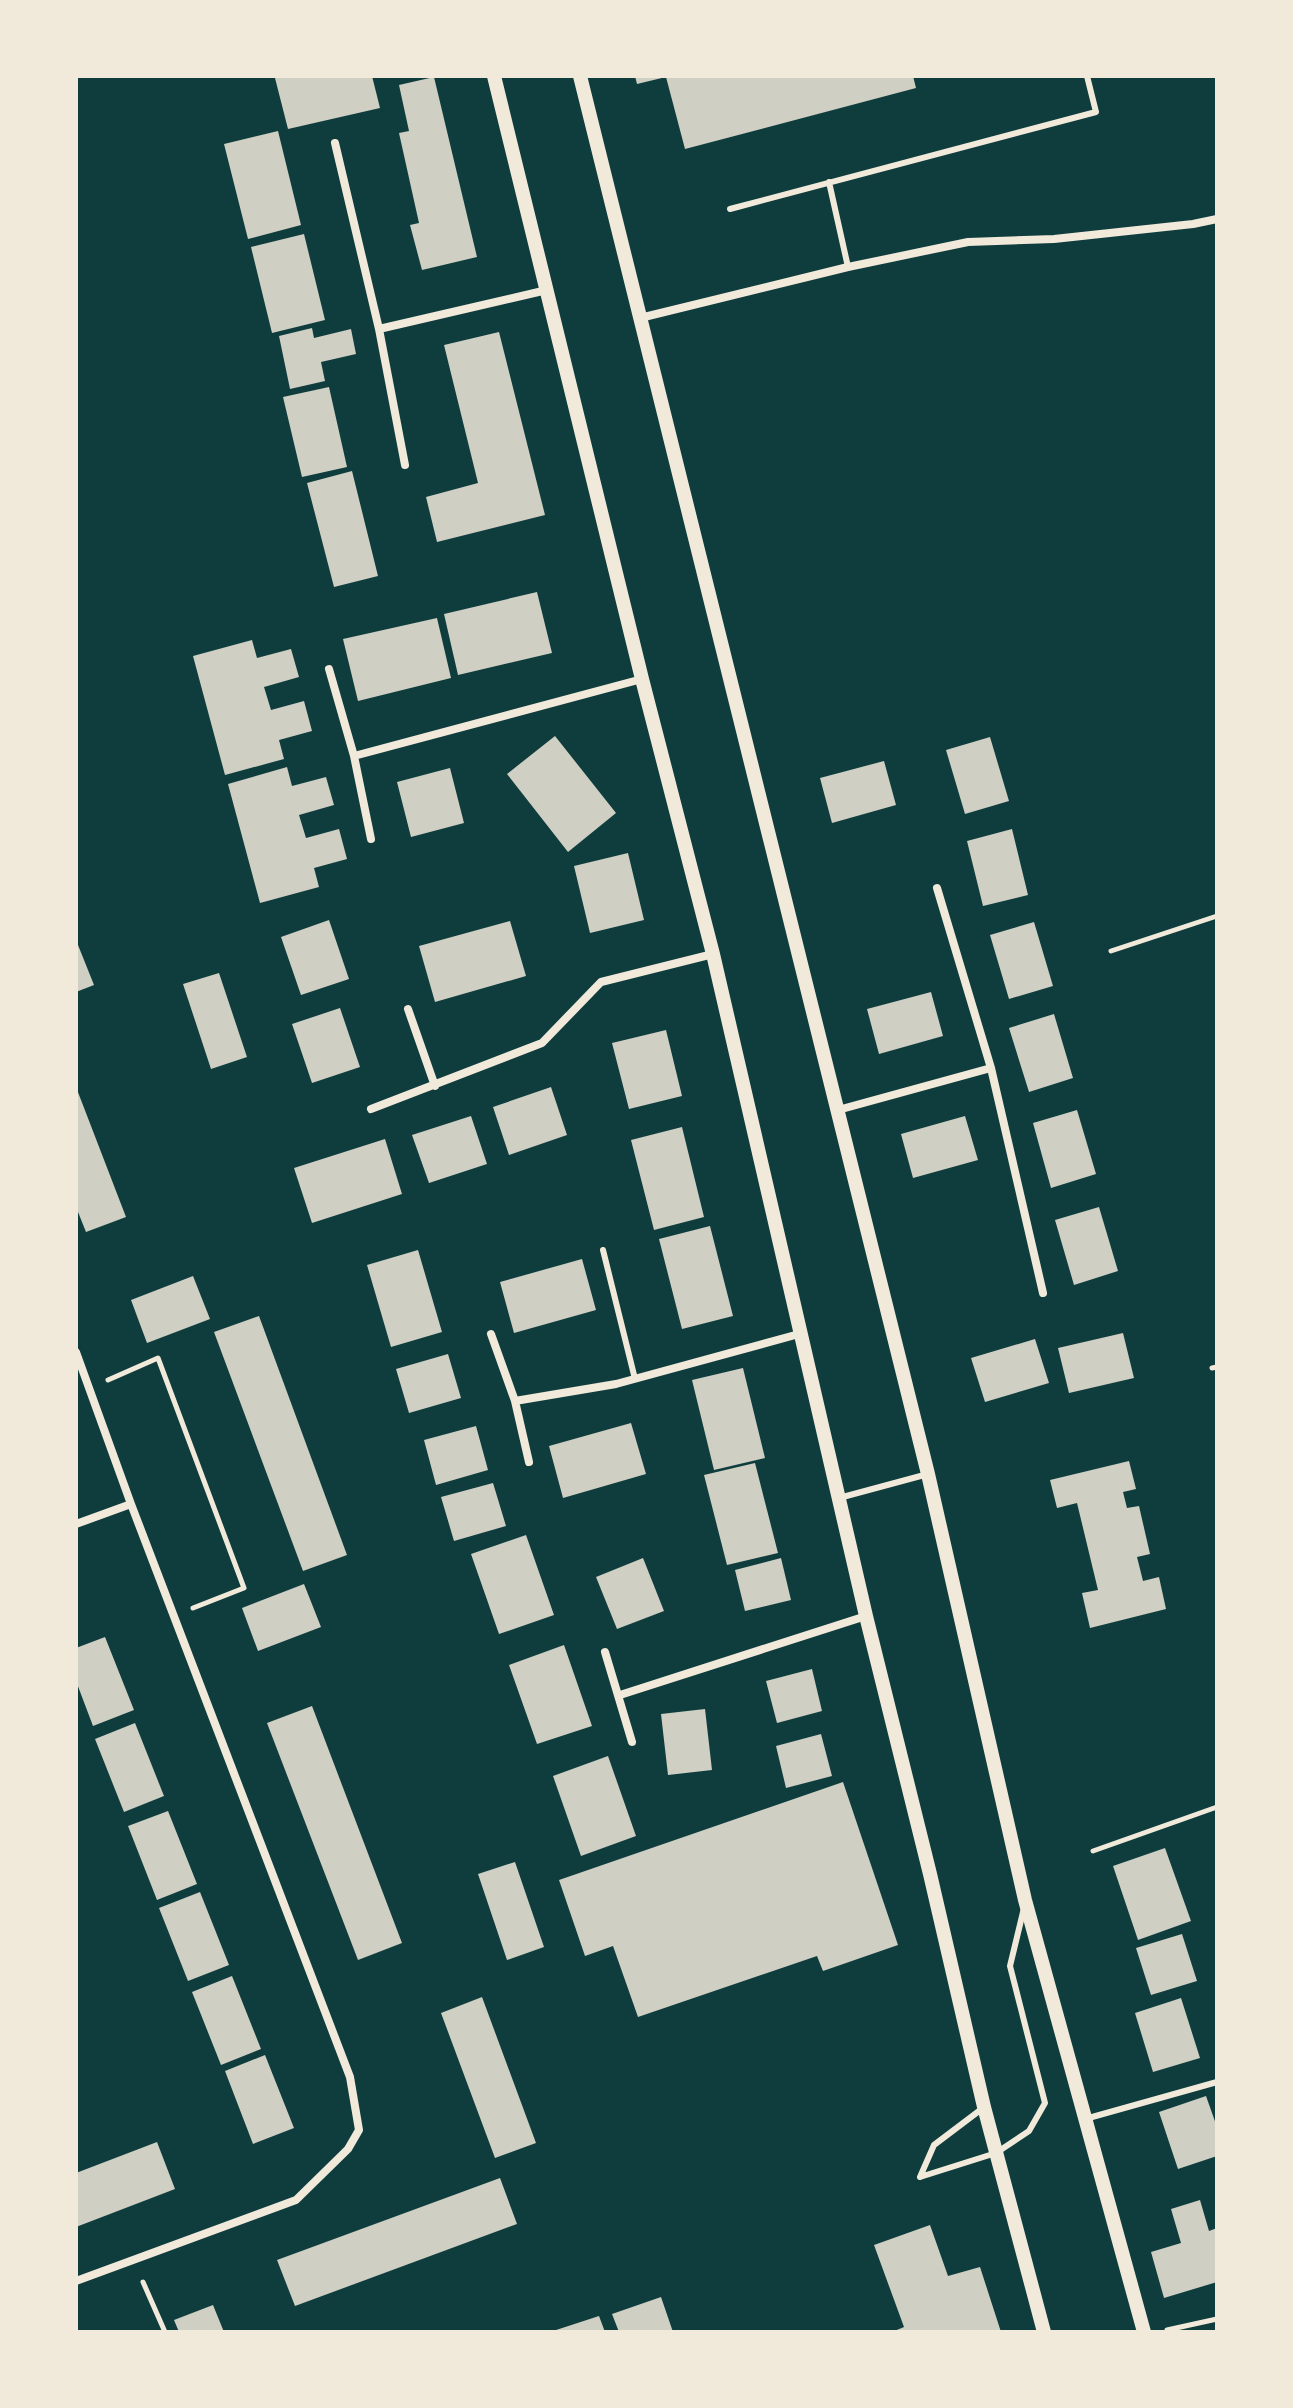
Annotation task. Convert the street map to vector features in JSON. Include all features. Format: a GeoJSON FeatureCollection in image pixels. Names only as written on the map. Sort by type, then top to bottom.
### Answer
{"type":"FeatureCollection","features":[{"type":"Feature","properties":{"kind":"street"},"geometry":{"type":"LineString","coordinates":[[494,76],[713,954],[799,1334],[984,2107],[1044,2332]]}},
{"type":"Feature","properties":{"kind":"street"},"geometry":{"type":"LineString","coordinates":[[580,76],[928,1474],[1025,1900],[1144,2332]]}},
{"type":"Feature","properties":{"kind":"street"},"geometry":{"type":"LineString","coordinates":[[335,143],[379,329],[405,465]]}},
{"type":"Feature","properties":{"kind":"street"},"geometry":{"type":"LineString","coordinates":[[640,318],[848,267],[968,242],[1054,239],[1217,219]]}},
{"type":"Feature","properties":{"kind":"street"},"geometry":{"type":"LineString","coordinates":[[379,329],[547,290]]}},
{"type":"Feature","properties":{"kind":"street"},"geometry":{"type":"LineString","coordinates":[[329,669],[354,756],[371,839]]}},
{"type":"Feature","properties":{"kind":"street"},"geometry":{"type":"LineString","coordinates":[[354,756],[642,679]]}},
{"type":"Feature","properties":{"kind":"street"},"geometry":{"type":"LineString","coordinates":[[937,888],[991,1068],[1043,1293]]}},
{"type":"Feature","properties":{"kind":"street"},"geometry":{"type":"LineString","coordinates":[[371,1109],[542,1043],[601,982],[713,954]]}},
{"type":"Feature","properties":{"kind":"street"},"geometry":{"type":"LineString","coordinates":[[408,1009],[435,1086]]}},
{"type":"Feature","properties":{"kind":"street"},"geometry":{"type":"LineString","coordinates":[[838,1110],[991,1068]]}},
{"type":"Feature","properties":{"kind":"street"},"geometry":{"type":"LineString","coordinates":[[491,1334],[515,1401],[529,1462]]}},
{"type":"Feature","properties":{"kind":"street"},"geometry":{"type":"LineString","coordinates":[[515,1401],[635,1379],[799,1334]]}},
{"type":"Feature","properties":{"kind":"street"},"geometry":{"type":"LineString","coordinates":[[76,1352],[350,2077],[359,2130],[348,2149],[296,2200],[76,2281]]}},
{"type":"Feature","properties":{"kind":"street"},"geometry":{"type":"LineString","coordinates":[[76,1524],[131,1504]]}},
{"type":"Feature","properties":{"kind":"street"},"geometry":{"type":"LineString","coordinates":[[620,1695],[866,1616]]}},
{"type":"Feature","properties":{"kind":"street"},"geometry":{"type":"LineString","coordinates":[[605,1652],[632,1742]]}},
{"type":"Feature","properties":{"kind":"lane"},"geometry":{"type":"LineString","coordinates":[[730,209],[1096,112],[1087,76]]}},
{"type":"Feature","properties":{"kind":"lane"},"geometry":{"type":"LineString","coordinates":[[829,182],[848,267]]}},
{"type":"Feature","properties":{"kind":"lane"},"geometry":{"type":"LineString","coordinates":[[603,1250],[635,1379]]}},
{"type":"Feature","properties":{"kind":"lane"},"geometry":{"type":"LineString","coordinates":[[838,1499],[928,1474]]}},
{"type":"Feature","properties":{"kind":"lane"},"geometry":{"type":"LineString","coordinates":[[984,2107],[934,2145],[920,2177],[996,2153],[1029,2131],[1045,2103],[1010,1966],[1025,1900]]}},
{"type":"Feature","properties":{"kind":"lane"},"geometry":{"type":"LineString","coordinates":[[1085,2119],[1217,2082]]}},
{"type":"Feature","properties":{"kind":"path"},"geometry":{"type":"LineString","coordinates":[[1111,951],[1217,916]]}},
{"type":"Feature","properties":{"kind":"path"},"geometry":{"type":"LineString","coordinates":[[89,1388],[158,1358],[244,1588],[174,1616]]}},
{"type":"Feature","properties":{"kind":"path"},"geometry":{"type":"LineString","coordinates":[[1093,1851],[1217,1807]]}},
{"type":"Feature","properties":{"kind":"path"},"geometry":{"type":"LineString","coordinates":[[134,2260],[165,2332]]}},
{"type":"Feature","properties":{"kind":"path"},"geometry":{"type":"LineString","coordinates":[[1157,2332],[1217,2319]]}},
{"type":"Feature","properties":{"kind":"building"},"geometry":{"type":"Polygon","coordinates":[[[372,76],[380,108],[288,129],[275,78],[372,76]]]}},
{"type":"Feature","properties":{"kind":"building"},"geometry":{"type":"Polygon","coordinates":[[[635,76],[913,76],[916,88],[685,149],[666,77],[637,84],[635,76]]]}},
{"type":"Feature","properties":{"kind":"building"},"geometry":{"type":"Polygon","coordinates":[[[434,77],[477,257],[422,270],[410,225],[419,223],[399,133],[409,131],[399,85],[434,77]]]}},
{"type":"Feature","properties":{"kind":"building"},"geometry":{"type":"Polygon","coordinates":[[[278,131],[301,225],[248,239],[224,144],[278,131]]]}},
{"type":"Feature","properties":{"kind":"building"},"geometry":{"type":"Polygon","coordinates":[[[304,234],[325,320],[272,333],[251,247],[304,234]]]}},
{"type":"Feature","properties":{"kind":"building"},"geometry":{"type":"Polygon","coordinates":[[[312,328],[314,338],[351,329],[356,354],[321,362],[325,381],[290,389],[279,336],[312,328]]]}},
{"type":"Feature","properties":{"kind":"building"},"geometry":{"type":"Polygon","coordinates":[[[499,332],[545,515],[437,542],[426,497],[478,483],[444,345],[499,332]]]}},
{"type":"Feature","properties":{"kind":"building"},"geometry":{"type":"Polygon","coordinates":[[[329,387],[347,467],[302,477],[283,397],[329,387]]]}},
{"type":"Feature","properties":{"kind":"building"},"geometry":{"type":"Polygon","coordinates":[[[352,471],[378,576],[334,587],[307,483],[352,471]]]}},
{"type":"Feature","properties":{"kind":"building"},"geometry":{"type":"Polygon","coordinates":[[[537,592],[552,653],[458,675],[444,614],[537,592]]]}},
{"type":"Feature","properties":{"kind":"building"},"geometry":{"type":"Polygon","coordinates":[[[437,618],[451,678],[358,701],[343,639],[437,618]]]}},
{"type":"Feature","properties":{"kind":"building"},"geometry":{"type":"Polygon","coordinates":[[[252,640],[257,658],[291,649],[299,677],[264,687],[271,710],[304,701],[312,731],[279,740],[284,759],[225,775],[193,656],[252,640]]]}},
{"type":"Feature","properties":{"kind":"building"},"geometry":{"type":"Polygon","coordinates":[[[555,736],[616,813],[568,852],[507,774],[555,736]]]}},
{"type":"Feature","properties":{"kind":"building"},"geometry":{"type":"Polygon","coordinates":[[[990,737],[1009,801],[965,814],[946,750],[990,737]]]}},
{"type":"Feature","properties":{"kind":"building"},"geometry":{"type":"Polygon","coordinates":[[[884,761],[896,805],[832,823],[820,778],[884,761]]]}},
{"type":"Feature","properties":{"kind":"building"},"geometry":{"type":"Polygon","coordinates":[[[287,767],[292,786],[326,777],[334,805],[299,815],[306,838],[339,829],[347,859],[314,868],[319,887],[260,903],[228,784],[287,767]]]}},
{"type":"Feature","properties":{"kind":"building"},"geometry":{"type":"Polygon","coordinates":[[[450,768],[464,823],[411,837],[397,782],[450,768]]]}},
{"type":"Feature","properties":{"kind":"building"},"geometry":{"type":"Polygon","coordinates":[[[1012,829],[1028,895],[983,906],[967,841],[1012,829]]]}},
{"type":"Feature","properties":{"kind":"building"},"geometry":{"type":"Polygon","coordinates":[[[628,853],[644,920],[590,933],[574,866],[628,853]]]}},
{"type":"Feature","properties":{"kind":"building"},"geometry":{"type":"Polygon","coordinates":[[[329,920],[349,979],[301,995],[281,937],[329,920]]]}},
{"type":"Feature","properties":{"kind":"building"},"geometry":{"type":"Polygon","coordinates":[[[510,921],[526,976],[435,1002],[419,946],[510,921]]]}},
{"type":"Feature","properties":{"kind":"building"},"geometry":{"type":"Polygon","coordinates":[[[1034,922],[1053,986],[1009,999],[990,935],[1034,922]]]}},
{"type":"Feature","properties":{"kind":"building"},"geometry":{"type":"Polygon","coordinates":[[[76,940],[94,985],[76,992],[76,940]]]}},
{"type":"Feature","properties":{"kind":"building"},"geometry":{"type":"Polygon","coordinates":[[[219,973],[247,1057],[211,1069],[183,984],[219,973]]]}},
{"type":"Feature","properties":{"kind":"building"},"geometry":{"type":"Polygon","coordinates":[[[931,992],[943,1036],[879,1054],[867,1009],[931,992]]]}},
{"type":"Feature","properties":{"kind":"building"},"geometry":{"type":"Polygon","coordinates":[[[340,1008],[360,1067],[312,1083],[292,1024],[340,1008]]]}},
{"type":"Feature","properties":{"kind":"building"},"geometry":{"type":"Polygon","coordinates":[[[1054,1014],[1073,1078],[1029,1092],[1009,1028],[1054,1014]]]}},
{"type":"Feature","properties":{"kind":"building"},"geometry":{"type":"Polygon","coordinates":[[[666,1030],[682,1096],[629,1109],[612,1043],[666,1030]]]}},
{"type":"Feature","properties":{"kind":"building"},"geometry":{"type":"Polygon","coordinates":[[[76,1087],[126,1217],[86,1232],[76,1207],[76,1087]]]}},
{"type":"Feature","properties":{"kind":"building"},"geometry":{"type":"Polygon","coordinates":[[[551,1087],[567,1135],[509,1155],[493,1107],[551,1087]]]}},
{"type":"Feature","properties":{"kind":"building"},"geometry":{"type":"Polygon","coordinates":[[[1077,1110],[1096,1174],[1051,1188],[1033,1123],[1077,1110]]]}},
{"type":"Feature","properties":{"kind":"building"},"geometry":{"type":"Polygon","coordinates":[[[471,1116],[487,1164],[429,1183],[412,1135],[471,1116]]]}},
{"type":"Feature","properties":{"kind":"building"},"geometry":{"type":"Polygon","coordinates":[[[965,1116],[978,1160],[913,1178],[901,1134],[965,1116]]]}},
{"type":"Feature","properties":{"kind":"building"},"geometry":{"type":"Polygon","coordinates":[[[682,1127],[704,1217],[654,1230],[631,1140],[682,1127]]]}},
{"type":"Feature","properties":{"kind":"building"},"geometry":{"type":"Polygon","coordinates":[[[385,1139],[402,1194],[312,1223],[294,1168],[385,1139]]]}},
{"type":"Feature","properties":{"kind":"building"},"geometry":{"type":"Polygon","coordinates":[[[1099,1207],[1118,1271],[1074,1285],[1055,1220],[1099,1207]]]}},
{"type":"Feature","properties":{"kind":"building"},"geometry":{"type":"Polygon","coordinates":[[[710,1226],[733,1316],[682,1329],[659,1239],[710,1226]]]}},
{"type":"Feature","properties":{"kind":"building"},"geometry":{"type":"Polygon","coordinates":[[[418,1250],[442,1332],[391,1347],[367,1265],[418,1250]]]}},
{"type":"Feature","properties":{"kind":"building"},"geometry":{"type":"Polygon","coordinates":[[[582,1259],[596,1310],[514,1333],[500,1282],[582,1259]]]}},
{"type":"Feature","properties":{"kind":"building"},"geometry":{"type":"Polygon","coordinates":[[[193,1276],[210,1319],[147,1343],[131,1300],[193,1276]]]}},
{"type":"Feature","properties":{"kind":"building"},"geometry":{"type":"Polygon","coordinates":[[[259,1316],[347,1555],[303,1571],[214,1332],[259,1316]]]}},
{"type":"Feature","properties":{"kind":"building"},"geometry":{"type":"Polygon","coordinates":[[[1123,1333],[1134,1378],[1069,1393],[1058,1348],[1123,1333]]]}},
{"type":"Feature","properties":{"kind":"building"},"geometry":{"type":"Polygon","coordinates":[[[1035,1339],[1049,1383],[985,1402],[971,1358],[1035,1339]]]}},
{"type":"Feature","properties":{"kind":"building"},"geometry":{"type":"Polygon","coordinates":[[[448,1354],[461,1398],[409,1413],[396,1369],[448,1354]]]}},
{"type":"Feature","properties":{"kind":"building"},"geometry":{"type":"Polygon","coordinates":[[[743,1368],[765,1458],[714,1470],[692,1380],[743,1368]]]}},
{"type":"Feature","properties":{"kind":"building"},"geometry":{"type":"Polygon","coordinates":[[[631,1423],[646,1474],[563,1498],[549,1446],[631,1423]]]}},
{"type":"Feature","properties":{"kind":"building"},"geometry":{"type":"Polygon","coordinates":[[[476,1426],[488,1470],[436,1485],[424,1440],[476,1426]]]}},
{"type":"Feature","properties":{"kind":"building"},"geometry":{"type":"Polygon","coordinates":[[[1129,1461],[1136,1489],[1123,1492],[1127,1508],[1139,1506],[1150,1554],[1137,1557],[1143,1581],[1159,1577],[1166,1609],[1090,1628],[1082,1593],[1098,1590],[1077,1503],[1057,1508],[1050,1480],[1129,1461]]]}},
{"type":"Feature","properties":{"kind":"building"},"geometry":{"type":"Polygon","coordinates":[[[755,1463],[778,1553],[727,1565],[704,1475],[755,1463]]]}},
{"type":"Feature","properties":{"kind":"building"},"geometry":{"type":"Polygon","coordinates":[[[493,1483],[506,1526],[454,1541],[441,1497],[493,1483]]]}},
{"type":"Feature","properties":{"kind":"building"},"geometry":{"type":"Polygon","coordinates":[[[526,1535],[554,1615],[499,1634],[471,1554],[526,1535]]]}},
{"type":"Feature","properties":{"kind":"building"},"geometry":{"type":"Polygon","coordinates":[[[643,1558],[664,1611],[617,1629],[596,1577],[643,1558]]]}},
{"type":"Feature","properties":{"kind":"building"},"geometry":{"type":"Polygon","coordinates":[[[781,1558],[791,1600],[745,1611],[735,1570],[781,1558]]]}},
{"type":"Feature","properties":{"kind":"building"},"geometry":{"type":"Polygon","coordinates":[[[304,1584],[321,1627],[258,1651],[242,1608],[304,1584]]]}},
{"type":"Feature","properties":{"kind":"building"},"geometry":{"type":"Polygon","coordinates":[[[105,1637],[134,1710],[93,1726],[76,1681],[76,1648],[105,1637]]]}},
{"type":"Feature","properties":{"kind":"building"},"geometry":{"type":"Polygon","coordinates":[[[564,1645],[592,1726],[537,1744],[509,1665],[564,1645]]]}},
{"type":"Feature","properties":{"kind":"building"},"geometry":{"type":"Polygon","coordinates":[[[812,1669],[822,1711],[777,1723],[766,1681],[812,1669]]]}},
{"type":"Feature","properties":{"kind":"building"},"geometry":{"type":"Polygon","coordinates":[[[312,1706],[402,1943],[358,1960],[267,1723],[312,1706]]]}},
{"type":"Feature","properties":{"kind":"building"},"geometry":{"type":"Polygon","coordinates":[[[705,1709],[712,1770],[668,1775],[661,1714],[705,1709]]]}},
{"type":"Feature","properties":{"kind":"building"},"geometry":{"type":"Polygon","coordinates":[[[135,1723],[164,1796],[124,1812],[95,1739],[135,1723]]]}},
{"type":"Feature","properties":{"kind":"building"},"geometry":{"type":"Polygon","coordinates":[[[821,1734],[832,1776],[786,1788],[776,1746],[821,1734]]]}},
{"type":"Feature","properties":{"kind":"building"},"geometry":{"type":"Polygon","coordinates":[[[608,1756],[636,1836],[581,1856],[553,1776],[608,1756]]]}},
{"type":"Feature","properties":{"kind":"building"},"geometry":{"type":"Polygon","coordinates":[[[843,1782],[898,1945],[823,1971],[817,1956],[638,2017],[613,1946],[585,1956],[559,1880],[843,1782]]]}},
{"type":"Feature","properties":{"kind":"building"},"geometry":{"type":"Polygon","coordinates":[[[168,1811],[197,1884],[157,1900],[128,1826],[168,1811]]]}},
{"type":"Feature","properties":{"kind":"building"},"geometry":{"type":"Polygon","coordinates":[[[1165,1848],[1191,1921],[1138,1940],[1113,1866],[1165,1848]]]}},
{"type":"Feature","properties":{"kind":"building"},"geometry":{"type":"Polygon","coordinates":[[[515,1862],[544,1947],[507,1960],[478,1874],[515,1862]]]}},
{"type":"Feature","properties":{"kind":"building"},"geometry":{"type":"Polygon","coordinates":[[[200,1892],[229,1965],[188,1981],[159,1908],[200,1892]]]}},
{"type":"Feature","properties":{"kind":"building"},"geometry":{"type":"Polygon","coordinates":[[[1182,1934],[1197,1981],[1151,1995],[1136,1948],[1182,1934]]]}},
{"type":"Feature","properties":{"kind":"building"},"geometry":{"type":"Polygon","coordinates":[[[232,1976],[261,2049],[221,2065],[192,1992],[232,1976]]]}},
{"type":"Feature","properties":{"kind":"building"},"geometry":{"type":"Polygon","coordinates":[[[482,1997],[536,2143],[495,2158],[441,2013],[482,1997]]]}},
{"type":"Feature","properties":{"kind":"building"},"geometry":{"type":"Polygon","coordinates":[[[1181,1998],[1200,2058],[1153,2072],[1135,2013],[1181,1998]]]}},
{"type":"Feature","properties":{"kind":"building"},"geometry":{"type":"Polygon","coordinates":[[[265,2055],[294,2128],[253,2144],[225,2071],[265,2055]]]}},
{"type":"Feature","properties":{"kind":"building"},"geometry":{"type":"Polygon","coordinates":[[[1206,2096],[1217,2127],[1217,2156],[1178,2169],[1159,2112],[1206,2096]]]}},
{"type":"Feature","properties":{"kind":"building"},"geometry":{"type":"Polygon","coordinates":[[[157,2142],[175,2189],[76,2227],[76,2173],[157,2142]]]}},
{"type":"Feature","properties":{"kind":"building"},"geometry":{"type":"Polygon","coordinates":[[[500,2178],[517,2224],[295,2306],[277,2260],[500,2178]]]}},
{"type":"Feature","properties":{"kind":"building"},"geometry":{"type":"Polygon","coordinates":[[[1200,2200],[1209,2231],[1217,2228],[1217,2282],[1164,2298],[1151,2252],[1181,2243],[1171,2209],[1200,2200]]]}},
{"type":"Feature","properties":{"kind":"building"},"geometry":{"type":"Polygon","coordinates":[[[930,2225],[948,2276],[980,2267],[1001,2332],[892,2332],[904,2327],[874,2245],[930,2225]]]}},
{"type":"Feature","properties":{"kind":"building"},"geometry":{"type":"Polygon","coordinates":[[[661,2297],[673,2332],[619,2332],[612,2314],[661,2297]]]}},
{"type":"Feature","properties":{"kind":"building"},"geometry":{"type":"Polygon","coordinates":[[[213,2305],[224,2332],[179,2332],[174,2320],[213,2305]]]}},
{"type":"Feature","properties":{"kind":"building"},"geometry":{"type":"Polygon","coordinates":[[[599,2316],[605,2332],[553,2332],[553,2331],[599,2316]]]}}]}
